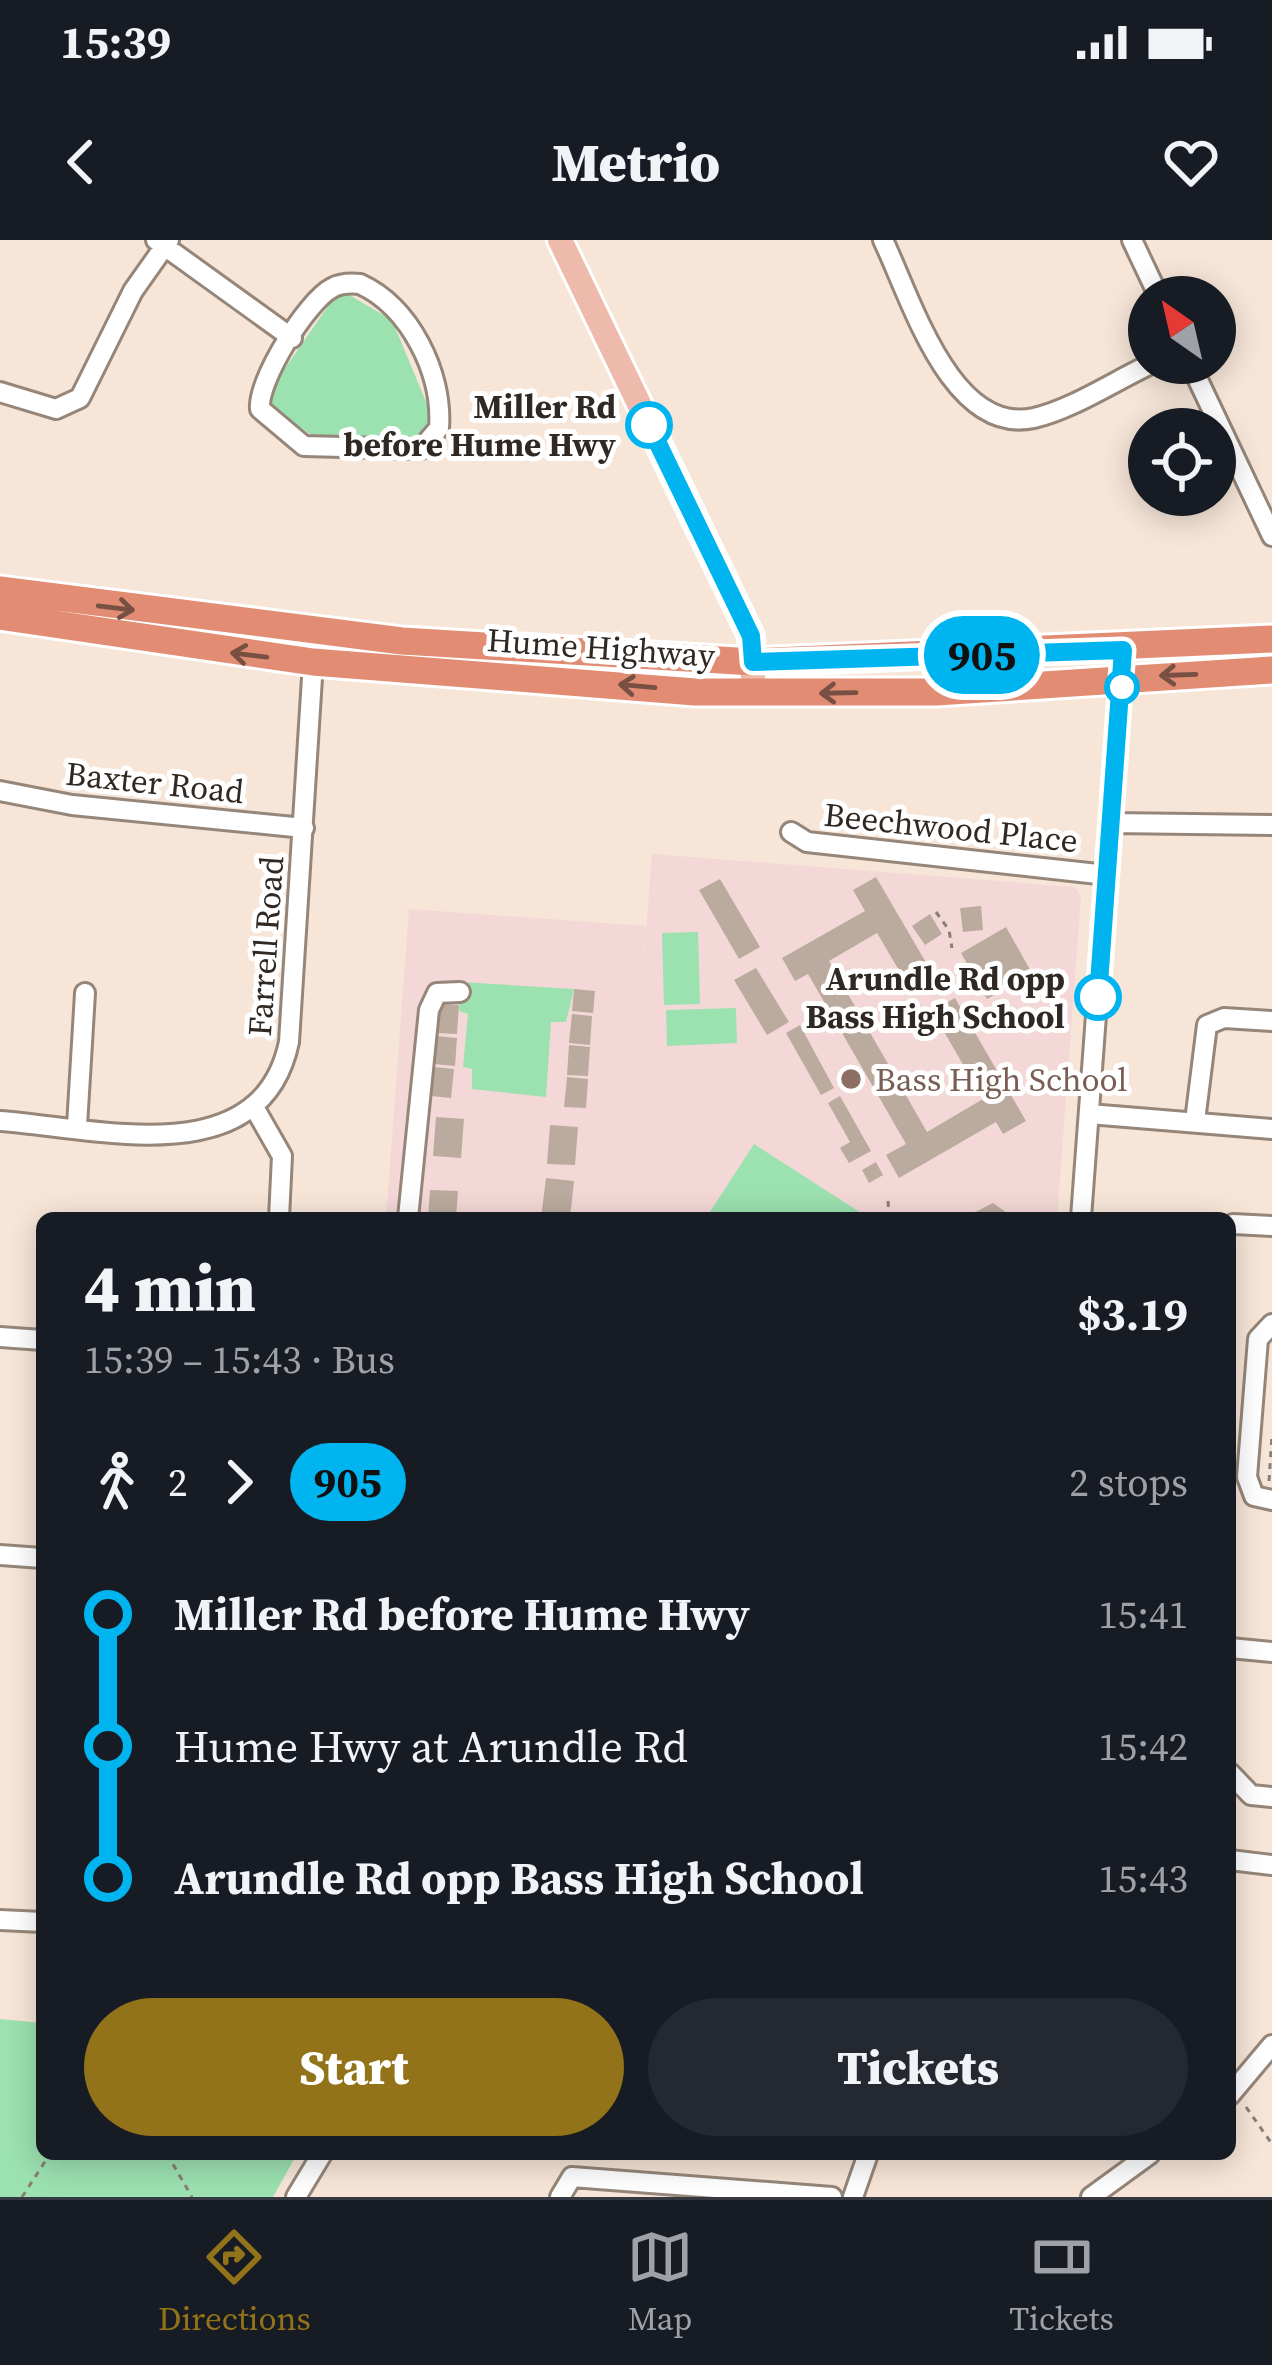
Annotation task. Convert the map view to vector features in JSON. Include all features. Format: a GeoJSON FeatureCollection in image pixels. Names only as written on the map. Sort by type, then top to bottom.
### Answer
{"type":"FeatureCollection","features":[{"type":"Feature","properties":{"kind":"highway","name":"Hume Highway"},"geometry":{"type":"LineString","coordinates":[[0,590],[402,640],[753,662],[1123,663],[1272,670]]}},
{"type":"Feature","properties":{"kind":"highway","name":"Hume Highway"},"geometry":{"type":"LineString","coordinates":[[0,616],[313,662],[754,693],[936,692],[1272,639]]}},
{"type":"Feature","properties":{"kind":"main road"},"geometry":{"type":"LineString","coordinates":[[560,240],[751,636],[754,693]]}},
{"type":"Feature","properties":{"kind":"street"},"geometry":{"type":"LineString","coordinates":[[883,240],[953,386],[984,412],[1032,419],[1128,375]]}},
{"type":"Feature","properties":{"kind":"street"},"geometry":{"type":"LineString","coordinates":[[1132,240],[1149,276]]}},
{"type":"Feature","properties":{"kind":"street"},"geometry":{"type":"LineString","coordinates":[[0,392],[56,409],[80,398],[163,242],[292,338]]}},
{"type":"Feature","properties":{"kind":"street"},"geometry":{"type":"LineString","coordinates":[[349,283],[371,289],[404,316],[434,383],[440,415],[433,440],[407,452],[318,449],[292,440],[266,418],[259,396],[292,338],[330,289],[349,283]]}},
{"type":"Feature","properties":{"kind":"street"},"geometry":{"type":"LineString","coordinates":[[1200,384],[1272,536]]}},
{"type":"Feature","properties":{"kind":"street","name":"Farrell Road"},"geometry":{"type":"LineString","coordinates":[[254,1107],[280,1073],[289,1042],[313,662]]}},
{"type":"Feature","properties":{"kind":"street"},"geometry":{"type":"LineString","coordinates":[[1081,1212],[1123,663]]}},
{"type":"Feature","properties":{"kind":"street","name":"Baxter Road"},"geometry":{"type":"LineString","coordinates":[[0,791],[72,805],[304,828]]}},
{"type":"Feature","properties":{"kind":"street"},"geometry":{"type":"LineString","coordinates":[[1111,823],[1272,825]]}},
{"type":"Feature","properties":{"kind":"street","name":"Beechwood Place"},"geometry":{"type":"LineString","coordinates":[[791,832],[807,842],[1107,875]]}},
{"type":"Feature","properties":{"kind":"street"},"geometry":{"type":"LineString","coordinates":[[409,1212],[429,1010],[437,993],[460,992]]}},
{"type":"Feature","properties":{"kind":"street"},"geometry":{"type":"LineString","coordinates":[[77,1126],[85,993]]}},
{"type":"Feature","properties":{"kind":"street"},"geometry":{"type":"LineString","coordinates":[[1195,1120],[1207,1025],[1224,1018],[1272,1021]]}},
{"type":"Feature","properties":{"kind":"street"},"geometry":{"type":"LineString","coordinates":[[0,1121],[191,1135],[230,1124],[254,1107],[282,1156],[279,1212]]}},
{"type":"Feature","properties":{"kind":"street"},"geometry":{"type":"LineString","coordinates":[[1089,1114],[1272,1129]]}},
{"type":"Feature","properties":{"kind":"street"},"geometry":{"type":"LineString","coordinates":[[1236,1224],[1272,1226]]}},
{"type":"Feature","properties":{"kind":"street"},"geometry":{"type":"LineString","coordinates":[[1270,1500],[1254,1496],[1247,1477],[1258,1339],[1272,1324]]}},
{"type":"Feature","properties":{"kind":"street"},"geometry":{"type":"LineString","coordinates":[[0,1337],[36,1340]]}},
{"type":"Feature","properties":{"kind":"street"},"geometry":{"type":"LineString","coordinates":[[0,1555],[36,1558]]}},
{"type":"Feature","properties":{"kind":"street"},"geometry":{"type":"LineString","coordinates":[[1236,1655],[1272,1652]]}},
{"type":"Feature","properties":{"kind":"street"},"geometry":{"type":"LineString","coordinates":[[1236,1779],[1252,1795],[1272,1797]]}},
{"type":"Feature","properties":{"kind":"street"},"geometry":{"type":"LineString","coordinates":[[1236,1861],[1272,1865]]}},
{"type":"Feature","properties":{"kind":"street"},"geometry":{"type":"LineString","coordinates":[[0,1920],[36,1922]]}},
{"type":"Feature","properties":{"kind":"street"},"geometry":{"type":"LineString","coordinates":[[1236,2088],[1272,2044]]}},
{"type":"Feature","properties":{"kind":"street"},"geometry":{"type":"LineString","coordinates":[[296,2197],[318,2160]]}},
{"type":"Feature","properties":{"kind":"street"},"geometry":{"type":"LineString","coordinates":[[853,2197],[866,2160]]}},
{"type":"Feature","properties":{"kind":"street"},"geometry":{"type":"LineString","coordinates":[[1090,2197],[1142,2160]]}},
{"type":"Feature","properties":{"kind":"street"},"geometry":{"type":"LineString","coordinates":[[560,2197],[572,2177],[832,2197]]}},
{"type":"Feature","properties":{"kind":"path"},"geometry":{"type":"LineString","coordinates":[[936,912],[949,930],[952,948]]}},
{"type":"Feature","properties":{"kind":"path"},"geometry":{"type":"LineString","coordinates":[[887,1201],[893,1212]]}},
{"type":"Feature","properties":{"kind":"path"},"geometry":{"type":"LineString","coordinates":[[1270,1500],[1272,1435]]}},
{"type":"Feature","properties":{"kind":"path"},"geometry":{"type":"LineString","coordinates":[[1236,2098],[1272,2144]]}},
{"type":"Feature","properties":{"kind":"path"},"geometry":{"type":"LineString","coordinates":[[22,2197],[46,2160]]}},
{"type":"Feature","properties":{"kind":"path"},"geometry":{"type":"LineString","coordinates":[[170,2160],[192,2197]]}},
{"type":"Feature","properties":{"kind":"shaded area","name":"Bass High School"},"geometry":{"type":"Polygon","coordinates":[[[652,854],[1074,887],[1081,896],[1057,1212],[386,1212],[409,909],[646,926],[635,1074],[652,854]]]}},
{"type":"Feature","properties":{"kind":"green space"},"geometry":{"type":"Polygon","coordinates":[[[346,293],[392,320],[429,409],[427,427],[414,439],[316,438],[271,408],[272,387],[333,299],[346,293]]]}},
{"type":"Feature","properties":{"kind":"green space"},"geometry":{"type":"Polygon","coordinates":[[[698,932],[700,1004],[664,1005],[662,933],[698,932]]]}},
{"type":"Feature","properties":{"kind":"green space"},"geometry":{"type":"Polygon","coordinates":[[[461,982],[574,989],[566,1022],[551,1022],[546,1097],[472,1089],[472,1069],[463,1067],[468,1014],[459,1011],[461,982]]]}},
{"type":"Feature","properties":{"kind":"green space"},"geometry":{"type":"Polygon","coordinates":[[[736,1008],[737,1043],[667,1046],[666,1010],[736,1008]]]}},
{"type":"Feature","properties":{"kind":"green space"},"geometry":{"type":"Polygon","coordinates":[[[754,1144],[860,1212],[710,1212],[754,1144]]]}},
{"type":"Feature","properties":{"kind":"green space"},"geometry":{"type":"Polygon","coordinates":[[[0,2019],[36,2022],[36,2160],[294,2160],[273,2197],[0,2197],[0,2019]]]}},
{"type":"Feature","properties":{"kind":"building"},"geometry":{"type":"Polygon","coordinates":[[[876,877],[931,971],[907,984],[877,933],[829,961],[927,1132],[983,1099],[932,1011],[955,998],[1026,1121],[1003,1134],[996,1122],[899,1178],[886,1155],[906,1144],[808,974],[795,981],[782,958],[865,911],[853,890],[876,877]]]}},
{"type":"Feature","properties":{"kind":"building"},"geometry":{"type":"Polygon","coordinates":[[[720,879],[760,947],[739,959],[699,890],[720,879]]]}},
{"type":"Feature","properties":{"kind":"building"},"geometry":{"type":"Polygon","coordinates":[[[981,906],[983,930],[963,932],[960,908],[981,906]]]}},
{"type":"Feature","properties":{"kind":"building"},"geometry":{"type":"Polygon","coordinates":[[[930,914],[942,934],[925,945],[912,926],[930,914]]]}},
{"type":"Feature","properties":{"kind":"building"},"geometry":{"type":"Polygon","coordinates":[[[1006,927],[1032,973],[987,999],[961,953],[1006,927]]]}},
{"type":"Feature","properties":{"kind":"building"},"geometry":{"type":"Polygon","coordinates":[[[756,968],[789,1022],[767,1035],[734,980],[756,968]]]}},
{"type":"Feature","properties":{"kind":"building"},"geometry":{"type":"Polygon","coordinates":[[[574,989],[595,991],[593,1013],[572,1011],[574,989]]]}},
{"type":"Feature","properties":{"kind":"building"},"geometry":{"type":"Polygon","coordinates":[[[438,1004],[459,1005],[457,1034],[436,1033],[438,1004]]]}},
{"type":"Feature","properties":{"kind":"building"},"geometry":{"type":"Polygon","coordinates":[[[572,1014],[592,1016],[590,1045],[569,1043],[572,1014]]]}},
{"type":"Feature","properties":{"kind":"building"},"geometry":{"type":"Polygon","coordinates":[[[800,1025],[834,1088],[821,1095],[786,1033],[800,1025]]]}},
{"type":"Feature","properties":{"kind":"building"},"geometry":{"type":"Polygon","coordinates":[[[436,1036],[457,1038],[455,1066],[433,1064],[436,1036]]]}},
{"type":"Feature","properties":{"kind":"building"},"geometry":{"type":"Polygon","coordinates":[[[569,1045],[590,1047],[588,1076],[567,1075],[569,1045]]]}},
{"type":"Feature","properties":{"kind":"building"},"geometry":{"type":"Polygon","coordinates":[[[434,1067],[454,1069],[451,1098],[431,1096],[434,1067]]]}},
{"type":"Feature","properties":{"kind":"building"},"geometry":{"type":"Polygon","coordinates":[[[567,1077],[588,1079],[586,1108],[564,1107],[567,1077]]]}},
{"type":"Feature","properties":{"kind":"building"},"geometry":{"type":"Polygon","coordinates":[[[840,1096],[871,1151],[849,1163],[840,1148],[850,1142],[828,1103],[840,1096]]]}},
{"type":"Feature","properties":{"kind":"building"},"geometry":{"type":"Polygon","coordinates":[[[436,1117],[464,1119],[461,1158],[433,1156],[436,1117]]]}},
{"type":"Feature","properties":{"kind":"building"},"geometry":{"type":"Polygon","coordinates":[[[550,1125],[578,1127],[575,1165],[547,1164],[550,1125]]]}},
{"type":"Feature","properties":{"kind":"building"},"geometry":{"type":"Polygon","coordinates":[[[876,1162],[883,1175],[869,1183],[862,1170],[876,1162]]]}},
{"type":"Feature","properties":{"kind":"building"},"geometry":{"type":"Polygon","coordinates":[[[546,1178],[574,1181],[571,1212],[542,1212],[546,1178]]]}},
{"type":"Feature","properties":{"kind":"building"},"geometry":{"type":"Polygon","coordinates":[[[430,1190],[458,1191],[456,1212],[428,1212],[430,1190]]]}},
{"type":"Feature","properties":{"kind":"building"},"geometry":{"type":"Polygon","coordinates":[[[993,1203],[1006,1212],[976,1212],[993,1203]]]}},
{"type":"Feature","properties":{"kind":"bus line","name":"905"},"geometry":{"type":"LineString","coordinates":[[649,425],[751,636],[753,662],[1123,650],[1098,997]]}},
{"type":"Feature","properties":{"kind":"place","name":"Miller Rd before Hume Hwy"},"geometry":{"type":"Point","coordinates":[649,425]}},
{"type":"Feature","properties":{"kind":"place","name":"Arundle Rd opp Bass High School"},"geometry":{"type":"Point","coordinates":[1098,997]}},
{"type":"Feature","properties":{"kind":"place","name":"Bass High School"},"geometry":{"type":"Point","coordinates":[851,1079]}}]}
